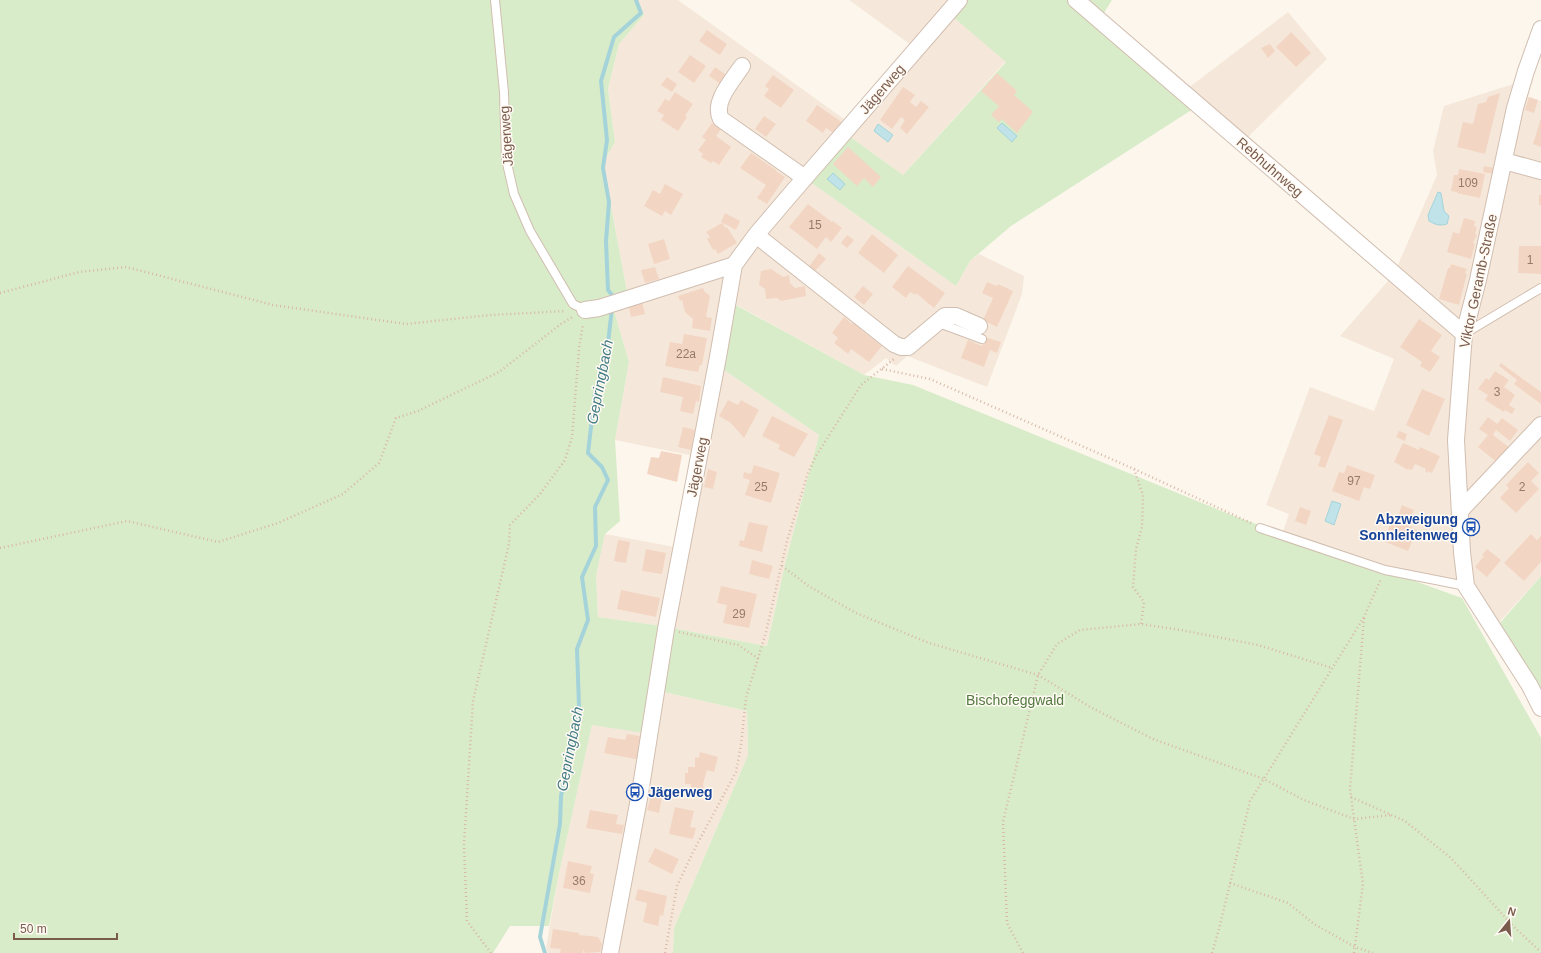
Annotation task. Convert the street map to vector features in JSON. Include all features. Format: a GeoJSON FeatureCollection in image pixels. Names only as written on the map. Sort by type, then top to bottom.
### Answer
{"type":"FeatureCollection","features":[{"type":"Feature","properties":{"kind":"street","name":"Jägerweg"},"geometry":{"type":"LineString","coordinates":[[610,953],[640,793],[666,629],[734,265],[756,235],[959,0]]}},
{"type":"Feature","properties":{"kind":"street","name":"Rebhuhnweg"},"geometry":{"type":"LineString","coordinates":[[1076,0],[1464,334]]}},
{"type":"Feature","properties":{"kind":"street","name":"Viktor Geramb-Straße"},"geometry":{"type":"LineString","coordinates":[[1541,29],[1515,108],[1478,280],[1464,334],[1456,440],[1462,552],[1466,586],[1527,681],[1541,708]]}},
{"type":"Feature","properties":{"kind":"street"},"geometry":{"type":"LineString","coordinates":[[742,66],[718,104],[719,115],[725,122],[805,178]]}},
{"type":"Feature","properties":{"kind":"street"},"geometry":{"type":"LineString","coordinates":[[1504,161],[1541,171]]}},
{"type":"Feature","properties":{"kind":"street"},"geometry":{"type":"LineString","coordinates":[[756,235],[894,344],[901,347],[908,347],[936,322],[945,316],[950,315],[956,316],[981,332]]}},
{"type":"Feature","properties":{"kind":"street"},"geometry":{"type":"LineString","coordinates":[[592,309],[734,265]]}},
{"type":"Feature","properties":{"kind":"street"},"geometry":{"type":"LineString","coordinates":[[1460,511],[1541,425]]}},
{"type":"Feature","properties":{"kind":"lane","name":"Jägerweg"},"geometry":{"type":"LineString","coordinates":[[495,0],[504,92],[506,159],[514,194],[530,231],[573,304],[592,309]]}},
{"type":"Feature","properties":{"kind":"lane"},"geometry":{"type":"LineString","coordinates":[[1464,334],[1541,288]]}},
{"type":"Feature","properties":{"kind":"lane"},"geometry":{"type":"LineString","coordinates":[[1260,528],[1385,570],[1466,586]]}},
{"type":"Feature","properties":{"kind":"path"},"geometry":{"type":"LineString","coordinates":[[0,293],[79,272],[126,267],[273,305],[406,324],[490,315],[592,309]]}},
{"type":"Feature","properties":{"kind":"path"},"geometry":{"type":"LineString","coordinates":[[491,953],[467,921],[464,845],[473,701],[509,544],[510,525],[540,494],[565,460],[572,437],[579,349],[592,309]]}},
{"type":"Feature","properties":{"kind":"path"},"geometry":{"type":"LineString","coordinates":[[0,548],[128,521],[218,542],[278,523],[343,494],[379,463],[396,418],[418,411],[499,372],[561,324],[592,309]]}},
{"type":"Feature","properties":{"kind":"path"},"geometry":{"type":"LineString","coordinates":[[665,953],[677,886],[694,850],[736,772],[741,745],[746,698],[759,659],[788,541],[808,473],[816,456],[860,385],[893,360]]}},
{"type":"Feature","properties":{"kind":"path"},"geometry":{"type":"LineString","coordinates":[[881,369],[930,379],[1134,469],[1260,528]]}},
{"type":"Feature","properties":{"kind":"path"},"geometry":{"type":"LineString","coordinates":[[1134,469],[1143,495],[1142,527],[1136,549],[1133,587],[1144,602],[1141,624]]}},
{"type":"Feature","properties":{"kind":"path"},"geometry":{"type":"LineString","coordinates":[[782,566],[810,587],[856,612],[929,643],[1038,675],[1092,708],[1153,738],[1264,779],[1304,800],[1354,819],[1391,815]]}},
{"type":"Feature","properties":{"kind":"path"},"geometry":{"type":"LineString","coordinates":[[1212,953],[1220,929],[1250,800],[1364,617],[1385,570]]}},
{"type":"Feature","properties":{"kind":"path"},"geometry":{"type":"LineString","coordinates":[[1354,953],[1363,884],[1350,789],[1364,617]]}},
{"type":"Feature","properties":{"kind":"path"},"geometry":{"type":"LineString","coordinates":[[1023,953],[1007,923],[1003,822],[1038,675],[1057,644],[1080,630],[1141,624],[1181,630],[1258,646],[1332,668]]}},
{"type":"Feature","properties":{"kind":"path"},"geometry":{"type":"LineString","coordinates":[[666,629],[738,645],[759,659]]}},
{"type":"Feature","properties":{"kind":"path"},"geometry":{"type":"LineString","coordinates":[[1351,796],[1405,821],[1450,858],[1514,927],[1541,952]]}},
{"type":"Feature","properties":{"kind":"path"},"geometry":{"type":"LineString","coordinates":[[1230,883],[1288,902],[1314,924],[1355,947],[1373,953]]}},
{"type":"Feature","properties":{"kind":"shaded area"},"geometry":{"type":"Polygon","coordinates":[[[638,0],[678,0],[851,124],[805,178],[956,286],[970,261],[979,254],[1024,276],[1022,294],[987,387],[907,356],[896,366],[886,358],[864,375],[733,303],[724,370],[819,435],[786,560],[767,646],[662,626],[598,617],[596,576],[605,534],[675,547],[694,456],[615,440],[629,362],[610,297],[627,292],[603,163],[615,142],[608,89],[619,44],[644,15],[638,0]]]}},
{"type":"Feature","properties":{"kind":"shaded area"},"geometry":{"type":"Polygon","coordinates":[[[849,0],[959,0],[911,45],[849,0]]]}},
{"type":"Feature","properties":{"kind":"shaded area"},"geometry":{"type":"Polygon","coordinates":[[[1288,12],[1327,59],[1242,143],[1183,92],[1288,12]]]}},
{"type":"Feature","properties":{"kind":"shaded area"},"geometry":{"type":"Polygon","coordinates":[[[952,16],[1006,61],[903,175],[849,136],[952,16]]]}},
{"type":"Feature","properties":{"kind":"shaded area"},"geometry":{"type":"Polygon","coordinates":[[[1523,81],[1519,94],[1541,101],[1541,576],[1493,629],[1466,586],[1385,570],[1283,531],[1289,514],[1266,505],[1310,387],[1374,411],[1394,359],[1340,336],[1394,274],[1437,175],[1433,151],[1444,106],[1523,81]]]}},
{"type":"Feature","properties":{"kind":"shaded area"},"geometry":{"type":"Polygon","coordinates":[[[651,689],[747,711],[748,755],[674,928],[673,953],[548,953],[546,948],[558,878],[592,725],[651,689]]]}},
{"type":"Feature","properties":{"kind":"green space","name":"Bischofeggwald"},"geometry":{"type":"Polygon","coordinates":[[[0,0],[638,0],[644,15],[619,44],[608,89],[615,142],[603,163],[627,292],[610,297],[629,362],[615,440],[620,521],[605,534],[596,576],[598,617],[662,626],[767,646],[786,560],[819,435],[724,370],[732,303],[864,375],[913,385],[1234,516],[1462,598],[1541,738],[1541,953],[673,953],[674,928],[748,755],[747,711],[651,689],[644,733],[592,725],[558,878],[549,926],[510,926],[493,953],[0,953],[0,0]]]}},
{"type":"Feature","properties":{"kind":"green space"},"geometry":{"type":"Polygon","coordinates":[[[965,0],[1067,0],[1193,109],[1011,226],[970,261],[956,286],[809,181],[849,136],[903,175],[1006,62],[952,16],[965,0]]]}},
{"type":"Feature","properties":{"kind":"green space"},"geometry":{"type":"Polygon","coordinates":[[[1084,0],[1112,0],[1102,16],[1084,0]]]}},
{"type":"Feature","properties":{"kind":"green space"},"geometry":{"type":"Polygon","coordinates":[[[1541,576],[1541,691],[1499,624],[1541,576]]]}},
{"type":"Feature","properties":{"kind":"water"},"geometry":{"type":"Polygon","coordinates":[[[1002,123],[1017,136],[1012,142],[997,128],[1002,123]]]}},
{"type":"Feature","properties":{"kind":"water"},"geometry":{"type":"Polygon","coordinates":[[[878,124],[893,135],[888,142],[874,131],[878,124]]]}},
{"type":"Feature","properties":{"kind":"water"},"geometry":{"type":"Polygon","coordinates":[[[833,173],[845,184],[840,190],[827,179],[833,173]]]}},
{"type":"Feature","properties":{"kind":"water"},"geometry":{"type":"Polygon","coordinates":[[[1438,192],[1441,193],[1444,211],[1449,216],[1447,224],[1445,225],[1438,225],[1429,221],[1428,215],[1438,192]]]}},
{"type":"Feature","properties":{"kind":"water"},"geometry":{"type":"Polygon","coordinates":[[[1332,501],[1341,504],[1334,525],[1325,521],[1332,501]]]}},
{"type":"Feature","properties":{"kind":"building"},"geometry":{"type":"Polygon","coordinates":[[[707,30],[727,44],[720,55],[699,41],[707,30]]]}},
{"type":"Feature","properties":{"kind":"building"},"geometry":{"type":"Polygon","coordinates":[[[1291,32],[1311,53],[1296,67],[1276,47],[1291,32]]]}},
{"type":"Feature","properties":{"kind":"building"},"geometry":{"type":"Polygon","coordinates":[[[1270,44],[1275,51],[1268,58],[1261,48],[1270,44]]]}},
{"type":"Feature","properties":{"kind":"building"},"geometry":{"type":"Polygon","coordinates":[[[690,55],[706,66],[694,83],[678,72],[690,55]]]}},
{"type":"Feature","properties":{"kind":"building"},"geometry":{"type":"Polygon","coordinates":[[[715,67],[728,76],[722,85],[709,76],[715,67]]]}},
{"type":"Feature","properties":{"kind":"building"},"geometry":{"type":"Polygon","coordinates":[[[997,73],[1017,91],[1014,95],[1033,112],[1017,133],[1002,119],[999,122],[991,115],[999,106],[981,91],[997,73]]]}},
{"type":"Feature","properties":{"kind":"building"},"geometry":{"type":"Polygon","coordinates":[[[773,75],[794,90],[781,108],[764,96],[769,89],[765,86],[773,75]]]}},
{"type":"Feature","properties":{"kind":"building"},"geometry":{"type":"Polygon","coordinates":[[[667,77],[677,84],[672,92],[661,85],[667,77]]]}},
{"type":"Feature","properties":{"kind":"building"},"geometry":{"type":"Polygon","coordinates":[[[903,87],[915,95],[910,102],[916,107],[921,101],[929,107],[907,134],[900,128],[905,120],[901,117],[892,129],[880,120],[903,87]]]}},
{"type":"Feature","properties":{"kind":"building"},"geometry":{"type":"Polygon","coordinates":[[[675,92],[693,104],[678,131],[661,120],[664,115],[657,111],[665,99],[669,101],[675,92]]]}},
{"type":"Feature","properties":{"kind":"building"},"geometry":{"type":"Polygon","coordinates":[[[1500,93],[1485,154],[1457,147],[1463,122],[1473,124],[1478,104],[1486,102],[1488,97],[1500,93]]]}},
{"type":"Feature","properties":{"kind":"building"},"geometry":{"type":"Polygon","coordinates":[[[1529,97],[1538,100],[1534,113],[1525,110],[1529,97]]]}},
{"type":"Feature","properties":{"kind":"building"},"geometry":{"type":"Polygon","coordinates":[[[817,105],[843,123],[835,134],[826,128],[823,133],[806,121],[817,105]]]}},
{"type":"Feature","properties":{"kind":"building"},"geometry":{"type":"Polygon","coordinates":[[[764,116],[776,124],[766,137],[755,129],[764,116]]]}},
{"type":"Feature","properties":{"kind":"building"},"geometry":{"type":"Polygon","coordinates":[[[1541,118],[1541,147],[1533,144],[1541,118]]]}},
{"type":"Feature","properties":{"kind":"building"},"geometry":{"type":"Polygon","coordinates":[[[712,123],[721,129],[716,136],[731,147],[719,165],[713,161],[711,163],[701,157],[703,154],[698,150],[706,140],[702,137],[712,123]]]}},
{"type":"Feature","properties":{"kind":"building"},"geometry":{"type":"Polygon","coordinates":[[[848,147],[881,177],[873,187],[864,178],[857,186],[833,164],[848,147]]]}},
{"type":"Feature","properties":{"kind":"building"},"geometry":{"type":"Polygon","coordinates":[[[751,153],[785,177],[767,204],[757,198],[766,185],[740,168],[751,153]]]}},
{"type":"Feature","properties":{"kind":"building"},"geometry":{"type":"Polygon","coordinates":[[[1484,166],[1494,168],[1493,174],[1483,172],[1484,166]]]}},
{"type":"Feature","properties":{"kind":"building"},"geometry":{"type":"Polygon","coordinates":[[[1459,169],[1485,174],[1480,198],[1451,191],[1454,175],[1458,175],[1459,169]]]}},
{"type":"Feature","properties":{"kind":"building"},"geometry":{"type":"Polygon","coordinates":[[[665,184],[683,194],[671,215],[665,211],[662,216],[644,206],[653,190],[660,194],[665,184]]]}},
{"type":"Feature","properties":{"kind":"building"},"geometry":{"type":"Polygon","coordinates":[[[1539,195],[1541,195],[1541,205],[1539,205],[1539,195]]]}},
{"type":"Feature","properties":{"kind":"building"},"geometry":{"type":"Polygon","coordinates":[[[808,204],[842,228],[831,242],[826,237],[817,249],[789,227],[808,204]]]}},
{"type":"Feature","properties":{"kind":"building"},"geometry":{"type":"Polygon","coordinates":[[[725,213],[740,221],[736,230],[721,222],[725,213]]]}},
{"type":"Feature","properties":{"kind":"building"},"geometry":{"type":"Polygon","coordinates":[[[1464,218],[1475,221],[1474,226],[1477,227],[1475,234],[1477,235],[1473,243],[1475,244],[1471,259],[1447,252],[1453,232],[1459,234],[1464,218]]]}},
{"type":"Feature","properties":{"kind":"building"},"geometry":{"type":"Polygon","coordinates":[[[722,223],[726,228],[727,227],[737,243],[718,254],[715,249],[713,250],[707,239],[710,237],[706,232],[722,223]]]}},
{"type":"Feature","properties":{"kind":"building"},"geometry":{"type":"Polygon","coordinates":[[[872,234],[898,255],[884,273],[858,253],[872,234]]]}},
{"type":"Feature","properties":{"kind":"building"},"geometry":{"type":"Polygon","coordinates":[[[847,235],[854,240],[847,248],[841,243],[847,235]]]}},
{"type":"Feature","properties":{"kind":"building"},"geometry":{"type":"Polygon","coordinates":[[[664,239],[670,259],[654,264],[648,244],[664,239]]]}},
{"type":"Feature","properties":{"kind":"building"},"geometry":{"type":"Polygon","coordinates":[[[1519,246],[1541,246],[1541,274],[1518,273],[1519,246]]]}},
{"type":"Feature","properties":{"kind":"building"},"geometry":{"type":"Polygon","coordinates":[[[819,253],[826,259],[814,272],[808,268],[819,253]]]}},
{"type":"Feature","properties":{"kind":"building"},"geometry":{"type":"Polygon","coordinates":[[[1451,264],[1467,269],[1459,305],[1439,299],[1448,268],[1450,268],[1451,264]]]}},
{"type":"Feature","properties":{"kind":"building"},"geometry":{"type":"Polygon","coordinates":[[[908,266],[945,293],[934,308],[916,293],[915,295],[910,292],[906,298],[892,287],[908,266]]]}},
{"type":"Feature","properties":{"kind":"building"},"geometry":{"type":"Polygon","coordinates":[[[655,267],[659,279],[645,283],[641,270],[655,267]]]}},
{"type":"Feature","properties":{"kind":"building"},"geometry":{"type":"Polygon","coordinates":[[[771,269],[783,277],[789,275],[790,283],[795,288],[805,286],[806,296],[781,301],[777,298],[766,299],[765,289],[759,285],[761,271],[771,269]]]}},
{"type":"Feature","properties":{"kind":"building"},"geometry":{"type":"Polygon","coordinates":[[[987,282],[997,286],[998,284],[1013,291],[997,327],[983,320],[993,298],[982,293],[987,282]]]}},
{"type":"Feature","properties":{"kind":"building"},"geometry":{"type":"Polygon","coordinates":[[[863,286],[873,294],[864,305],[854,297],[863,286]]]}},
{"type":"Feature","properties":{"kind":"building"},"geometry":{"type":"Polygon","coordinates":[[[703,288],[704,291],[710,296],[706,317],[712,318],[710,331],[692,328],[693,319],[685,312],[682,300],[680,301],[678,296],[703,288]]]}},
{"type":"Feature","properties":{"kind":"building"},"geometry":{"type":"Polygon","coordinates":[[[642,301],[645,314],[631,317],[628,304],[642,301]]]}},
{"type":"Feature","properties":{"kind":"building"},"geometry":{"type":"Polygon","coordinates":[[[844,317],[852,324],[854,321],[862,328],[861,330],[882,346],[869,362],[851,349],[848,354],[834,343],[838,338],[832,333],[844,317]]]}},
{"type":"Feature","properties":{"kind":"building"},"geometry":{"type":"Polygon","coordinates":[[[1419,319],[1442,335],[1431,351],[1440,357],[1430,372],[1420,366],[1422,362],[1400,347],[1419,319]]]}},
{"type":"Feature","properties":{"kind":"building"},"geometry":{"type":"Polygon","coordinates":[[[684,334],[707,338],[702,365],[700,365],[698,372],[665,366],[670,342],[682,344],[684,334]]]}},
{"type":"Feature","properties":{"kind":"building"},"geometry":{"type":"Polygon","coordinates":[[[985,337],[1001,342],[997,353],[990,350],[984,367],[961,358],[968,340],[982,346],[985,337]]]}},
{"type":"Feature","properties":{"kind":"building"},"geometry":{"type":"Polygon","coordinates":[[[1501,363],[1541,392],[1541,404],[1514,384],[1517,380],[1499,366],[1501,363]]]}},
{"type":"Feature","properties":{"kind":"building"},"geometry":{"type":"Polygon","coordinates":[[[1495,371],[1509,380],[1504,387],[1515,395],[1509,405],[1515,409],[1512,414],[1505,410],[1504,412],[1485,400],[1488,395],[1478,389],[1486,378],[1489,380],[1495,371]]]}},
{"type":"Feature","properties":{"kind":"building"},"geometry":{"type":"Polygon","coordinates":[[[663,377],[701,386],[699,402],[696,401],[693,414],[680,411],[683,397],[660,392],[663,377]]]}},
{"type":"Feature","properties":{"kind":"building"},"geometry":{"type":"Polygon","coordinates":[[[1422,389],[1445,399],[1429,436],[1406,425],[1422,389]]]}},
{"type":"Feature","properties":{"kind":"building"},"geometry":{"type":"Polygon","coordinates":[[[728,400],[738,405],[741,400],[759,410],[744,438],[731,423],[719,416],[728,400]]]}},
{"type":"Feature","properties":{"kind":"building"},"geometry":{"type":"Polygon","coordinates":[[[1329,415],[1343,420],[1325,468],[1318,466],[1321,457],[1314,454],[1329,415]]]}},
{"type":"Feature","properties":{"kind":"building"},"geometry":{"type":"Polygon","coordinates":[[[772,416],[808,434],[794,457],[778,449],[780,445],[762,436],[772,416]]]}},
{"type":"Feature","properties":{"kind":"building"},"geometry":{"type":"Polygon","coordinates":[[[1488,417],[1497,424],[1502,418],[1518,430],[1510,441],[1496,430],[1493,435],[1510,448],[1498,463],[1478,447],[1488,435],[1479,429],[1488,417]]]}},
{"type":"Feature","properties":{"kind":"building"},"geometry":{"type":"Polygon","coordinates":[[[683,427],[695,430],[691,450],[678,447],[683,427]]]}},
{"type":"Feature","properties":{"kind":"building"},"geometry":{"type":"Polygon","coordinates":[[[1399,431],[1407,434],[1405,441],[1396,437],[1399,431]]]}},
{"type":"Feature","properties":{"kind":"building"},"geometry":{"type":"Polygon","coordinates":[[[1403,443],[1419,450],[1420,447],[1440,456],[1432,473],[1428,471],[1428,473],[1425,471],[1426,469],[1415,464],[1412,470],[1408,470],[1394,462],[1403,443]]]}},
{"type":"Feature","properties":{"kind":"building"},"geometry":{"type":"Polygon","coordinates":[[[661,451],[682,455],[677,482],[647,474],[651,457],[659,458],[661,451]]]}},
{"type":"Feature","properties":{"kind":"building"},"geometry":{"type":"Polygon","coordinates":[[[1528,462],[1539,473],[1531,481],[1539,489],[1516,513],[1500,498],[1509,488],[1506,485],[1528,462]]]}},
{"type":"Feature","properties":{"kind":"building"},"geometry":{"type":"Polygon","coordinates":[[[754,465],[780,473],[771,503],[745,495],[750,480],[743,478],[744,472],[751,474],[754,465]]]}},
{"type":"Feature","properties":{"kind":"building"},"geometry":{"type":"Polygon","coordinates":[[[1347,465],[1375,475],[1370,489],[1364,487],[1359,501],[1332,491],[1339,472],[1344,473],[1347,465]]]}},
{"type":"Feature","properties":{"kind":"building"},"geometry":{"type":"Polygon","coordinates":[[[708,469],[717,472],[713,489],[704,487],[708,469]]]}},
{"type":"Feature","properties":{"kind":"building"},"geometry":{"type":"Polygon","coordinates":[[[1402,505],[1414,510],[1407,525],[1417,530],[1408,551],[1383,541],[1392,520],[1396,522],[1402,505]]]}},
{"type":"Feature","properties":{"kind":"building"},"geometry":{"type":"Polygon","coordinates":[[[1300,507],[1311,511],[1306,525],[1295,521],[1300,507]]]}},
{"type":"Feature","properties":{"kind":"building"},"geometry":{"type":"Polygon","coordinates":[[[749,522],[768,526],[762,552],[739,546],[740,540],[744,541],[749,522]]]}},
{"type":"Feature","properties":{"kind":"building"},"geometry":{"type":"Polygon","coordinates":[[[1531,534],[1537,540],[1541,536],[1541,562],[1524,581],[1504,563],[1531,534]]]}},
{"type":"Feature","properties":{"kind":"building"},"geometry":{"type":"Polygon","coordinates":[[[618,540],[630,542],[626,563],[614,561],[618,540]]]}},
{"type":"Feature","properties":{"kind":"building"},"geometry":{"type":"Polygon","coordinates":[[[646,549],[666,553],[662,574],[642,571],[646,549]]]}},
{"type":"Feature","properties":{"kind":"building"},"geometry":{"type":"Polygon","coordinates":[[[1487,549],[1501,560],[1487,577],[1475,567],[1484,556],[1482,555],[1487,549]]]}},
{"type":"Feature","properties":{"kind":"building"},"geometry":{"type":"Polygon","coordinates":[[[752,560],[773,566],[769,579],[749,574],[752,560]]]}},
{"type":"Feature","properties":{"kind":"building"},"geometry":{"type":"Polygon","coordinates":[[[721,586],[757,594],[749,628],[723,623],[727,605],[717,603],[721,586]]]}},
{"type":"Feature","properties":{"kind":"building"},"geometry":{"type":"Polygon","coordinates":[[[621,590],[660,598],[656,617],[617,609],[621,590]]]}},
{"type":"Feature","properties":{"kind":"building"},"geometry":{"type":"Polygon","coordinates":[[[627,734],[640,736],[638,748],[642,748],[640,760],[604,753],[608,737],[625,740],[627,734]]]}},
{"type":"Feature","properties":{"kind":"building"},"geometry":{"type":"Polygon","coordinates":[[[700,752],[718,757],[714,772],[707,770],[703,784],[704,793],[691,793],[691,784],[685,784],[685,773],[688,773],[688,767],[695,767],[695,757],[699,758],[700,752]]]}},
{"type":"Feature","properties":{"kind":"building"},"geometry":{"type":"Polygon","coordinates":[[[651,795],[662,797],[659,813],[647,810],[651,795]]]}},
{"type":"Feature","properties":{"kind":"building"},"geometry":{"type":"Polygon","coordinates":[[[675,807],[694,811],[690,827],[696,828],[693,839],[669,834],[675,807]]]}},
{"type":"Feature","properties":{"kind":"building"},"geometry":{"type":"Polygon","coordinates":[[[590,810],[618,815],[616,824],[624,825],[622,834],[586,828],[590,810]]]}},
{"type":"Feature","properties":{"kind":"building"},"geometry":{"type":"Polygon","coordinates":[[[655,848],[679,859],[672,874],[648,862],[655,848]]]}},
{"type":"Feature","properties":{"kind":"building"},"geometry":{"type":"Polygon","coordinates":[[[568,861],[592,866],[590,873],[594,874],[590,893],[563,888],[568,861]]]}},
{"type":"Feature","properties":{"kind":"building"},"geometry":{"type":"Polygon","coordinates":[[[638,889],[667,896],[663,916],[660,915],[658,926],[643,922],[647,903],[635,900],[638,889]]]}},
{"type":"Feature","properties":{"kind":"building"},"geometry":{"type":"Polygon","coordinates":[[[553,929],[579,933],[579,935],[598,937],[602,944],[600,952],[585,953],[583,950],[583,953],[560,953],[561,949],[550,948],[553,929]]]}},
{"type":"Feature","properties":{"kind":"waterway","name":"Gepringbach"},"geometry":{"type":"LineString","coordinates":[[612,301],[612,295],[608,290],[606,241],[609,202],[603,168],[607,140],[601,81],[614,37],[641,13],[636,0]]}},
{"type":"Feature","properties":{"kind":"waterway","name":"Gepringbach"},"geometry":{"type":"LineString","coordinates":[[545,953],[540,937],[560,824],[561,796],[579,706],[577,649],[588,620],[582,577],[596,546],[595,507],[608,480],[602,467],[588,453],[595,393],[606,361],[612,308]]}},
{"type":"Feature","properties":{"kind":"place","name":"Abzweigung Sonnleitenweg"},"geometry":{"type":"Point","coordinates":[1471,527]}},
{"type":"Feature","properties":{"kind":"place","name":"Jägerweg"},"geometry":{"type":"Point","coordinates":[635,792]}}]}
